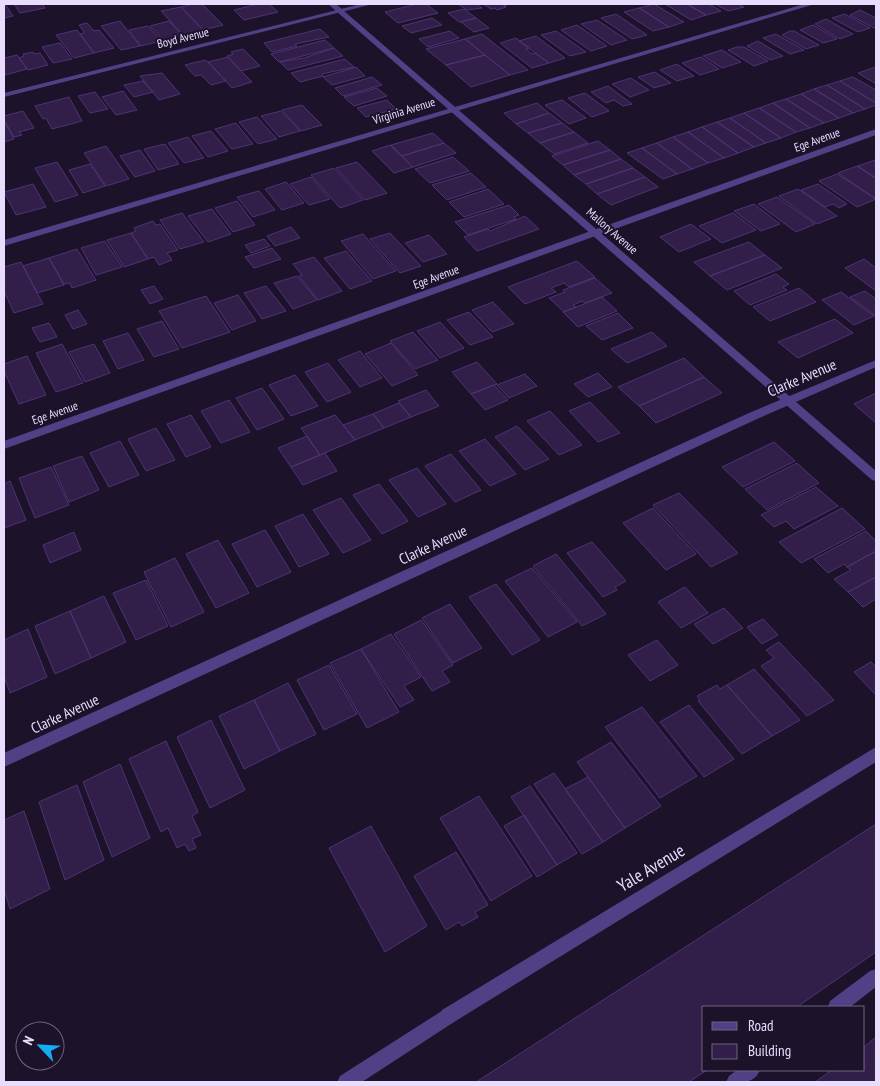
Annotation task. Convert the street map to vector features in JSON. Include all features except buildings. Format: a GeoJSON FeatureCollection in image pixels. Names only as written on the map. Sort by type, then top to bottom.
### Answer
{"type":"FeatureCollection","features":[{"type":"Feature","properties":{"kind":"street","name":"Mallory Avenue"},"geometry":{"type":"LineString","coordinates":[[332,4],[876,477]]}},
{"type":"Feature","properties":{"kind":"street","name":"Boyd Avenue"},"geometry":{"type":"LineString","coordinates":[[4,95],[368,4]]}},
{"type":"Feature","properties":{"kind":"street","name":"Virginia Avenue"},"geometry":{"type":"LineString","coordinates":[[4,243],[811,4]]}},
{"type":"Feature","properties":{"kind":"street","name":"Ege Avenue"},"geometry":{"type":"LineString","coordinates":[[4,444],[876,132]]}},
{"type":"Feature","properties":{"kind":"street","name":"Clarke Avenue"},"geometry":{"type":"LineString","coordinates":[[4,760],[744,420],[876,363]]}},
{"type":"Feature","properties":{"kind":"street","name":"Yale Avenue"},"geometry":{"type":"LineString","coordinates":[[346,1082],[448,1016],[876,754]]}},
{"type":"Feature","properties":{"kind":"street"},"geometry":{"type":"LineString","coordinates":[[837,1006],[876,977]]}},
{"type":"Feature","properties":{"kind":"street"},"geometry":{"type":"LineString","coordinates":[[735,1082],[751,1071]]}}]}
